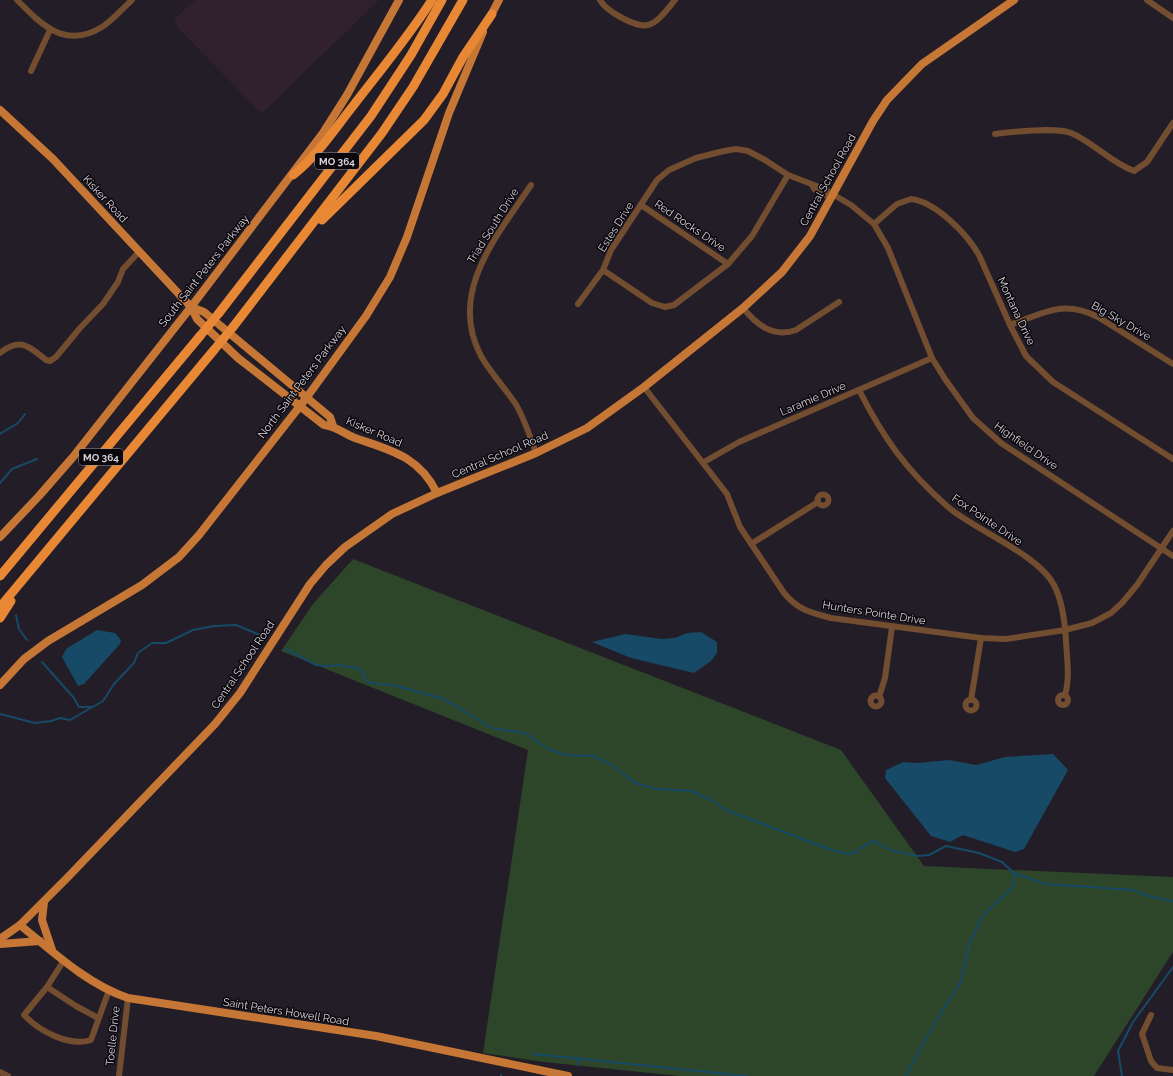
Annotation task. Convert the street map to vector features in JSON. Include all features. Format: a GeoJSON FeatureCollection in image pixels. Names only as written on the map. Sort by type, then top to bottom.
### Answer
{"type":"FeatureCollection","features":[{"type":"Feature","properties":{"kind":"highway"},"geometry":{"type":"LineString","coordinates":[[293,175],[308,163],[329,138],[397,50],[432,0]]}},
{"type":"Feature","properties":{"kind":"highway","name":"MO 364"},"geometry":{"type":"LineString","coordinates":[[0,576],[219,313],[378,106],[411,55],[442,0]]}},
{"type":"Feature","properties":{"kind":"highway","name":"MO 364"},"geometry":{"type":"LineString","coordinates":[[0,607],[233,327],[293,250],[401,106],[425,68],[463,0]]}},
{"type":"Feature","properties":{"kind":"highway"},"geometry":{"type":"LineString","coordinates":[[293,250],[367,174],[400,145],[424,120],[443,94],[463,57],[492,14]]}},
{"type":"Feature","properties":{"kind":"highway"},"geometry":{"type":"LineString","coordinates":[[0,618],[31,569]]}},
{"type":"Feature","properties":{"kind":"main road","name":"South Saint Peters Parkway"},"geometry":{"type":"LineString","coordinates":[[0,537],[68,462],[293,175],[339,108],[399,0]]}},
{"type":"Feature","properties":{"kind":"main road","name":"North Saint Peters Parkway"},"geometry":{"type":"LineString","coordinates":[[0,685],[19,664],[48,641],[142,585],[174,561],[199,535],[300,406],[366,316],[390,278],[407,237],[461,83],[499,0]]}},
{"type":"Feature","properties":{"kind":"main road","name":"Central School Road"},"geometry":{"type":"LineString","coordinates":[[0,939],[20,925],[44,902],[149,794],[228,708],[293,609],[326,565],[364,532],[392,514],[437,493],[536,453],[587,428],[644,387],[743,308],[778,276],[814,230],[831,194],[873,121],[887,100],[908,77],[947,46],[1014,0]]}},
{"type":"Feature","properties":{"kind":"main road","name":"Kisker Road"},"geometry":{"type":"LineString","coordinates":[[0,110],[53,158],[191,307],[197,319],[238,358],[324,425],[333,426],[354,437],[380,445],[401,454],[425,475],[437,493]]}},
{"type":"Feature","properties":{"kind":"main road","name":"Kisker Road"},"geometry":{"type":"LineString","coordinates":[[191,307],[204,312],[306,397],[330,418],[333,426]]}},
{"type":"Feature","properties":{"kind":"main road"},"geometry":{"type":"LineString","coordinates":[[44,902],[42,920],[52,951]]}},
{"type":"Feature","properties":{"kind":"main road","name":"Saint Peters Howell Road"},"geometry":{"type":"LineString","coordinates":[[20,925],[64,960],[109,990],[128,998],[376,1036],[568,1076]]}},
{"type":"Feature","properties":{"kind":"main road"},"geometry":{"type":"LineString","coordinates":[[0,944],[40,941]]}},
{"type":"Feature","properties":{"kind":"street"},"geometry":{"type":"LineString","coordinates":[[17,0],[50,30],[65,34],[88,34],[102,27],[129,1]]}},
{"type":"Feature","properties":{"kind":"street"},"geometry":{"type":"LineString","coordinates":[[600,0],[608,9],[619,16],[644,26],[650,25],[660,18],[675,0]]}},
{"type":"Feature","properties":{"kind":"street"},"geometry":{"type":"LineString","coordinates":[[1147,0],[1173,18]]}},
{"type":"Feature","properties":{"kind":"street"},"geometry":{"type":"LineString","coordinates":[[31,71],[50,30]]}},
{"type":"Feature","properties":{"kind":"street"},"geometry":{"type":"LineString","coordinates":[[995,134],[1014,131],[1045,131],[1059,129],[1072,133],[1105,154],[1119,165],[1134,171],[1146,162],[1173,123]]}},
{"type":"Feature","properties":{"kind":"street","name":"Estes Drive"},"geometry":{"type":"LineString","coordinates":[[788,175],[752,236],[728,264],[681,300],[665,307],[652,303],[603,270],[611,250],[657,180],[669,170],[682,163],[724,151],[736,149],[748,151],[788,175],[823,188],[831,194]]}},
{"type":"Feature","properties":{"kind":"street","name":"Triad South Drive"},"geometry":{"type":"LineString","coordinates":[[531,185],[497,237],[475,275],[471,296],[470,324],[480,355],[516,404],[536,453]]}},
{"type":"Feature","properties":{"kind":"street","name":"Highfield Drive"},"geometry":{"type":"LineString","coordinates":[[831,194],[851,205],[874,224],[888,248],[932,358],[973,418],[1001,443],[1173,556]]}},
{"type":"Feature","properties":{"kind":"street","name":"Montana Drive"},"geometry":{"type":"LineString","coordinates":[[874,224],[897,204],[905,200],[915,200],[932,208],[956,226],[973,244],[1010,326],[1026,356],[1053,382],[1173,459]]}},
{"type":"Feature","properties":{"kind":"street","name":"Red Rocks Drive"},"geometry":{"type":"LineString","coordinates":[[641,205],[728,264]]}},
{"type":"Feature","properties":{"kind":"street"},"geometry":{"type":"LineString","coordinates":[[0,353],[13,344],[24,344],[46,360],[50,361],[103,304],[118,282],[123,269],[139,252]]}},
{"type":"Feature","properties":{"kind":"street"},"geometry":{"type":"LineString","coordinates":[[578,304],[603,270]]}},
{"type":"Feature","properties":{"kind":"street"},"geometry":{"type":"LineString","coordinates":[[743,308],[753,320],[764,328],[771,331],[788,333],[796,330],[839,302]]}},
{"type":"Feature","properties":{"kind":"street","name":"Big Sky Drive"},"geometry":{"type":"LineString","coordinates":[[1010,326],[1064,307],[1088,311],[1173,364]]}},
{"type":"Feature","properties":{"kind":"street","name":"Laramie Drive"},"geometry":{"type":"LineString","coordinates":[[704,462],[738,442],[932,358]]}},
{"type":"Feature","properties":{"kind":"street","name":"Hunters Pointe Drive"},"geometry":{"type":"LineString","coordinates":[[644,387],[704,462],[727,494],[740,527],[792,603],[808,612],[831,618],[981,638],[1012,638],[1065,630],[1092,623],[1116,609],[1137,585],[1173,531]]}},
{"type":"Feature","properties":{"kind":"street","name":"Fox Pointe Drive"},"geometry":{"type":"LineString","coordinates":[[859,390],[884,435],[913,473],[948,507],[1033,563],[1050,579],[1060,600],[1065,630],[1068,677],[1065,695]]}},
{"type":"Feature","properties":{"kind":"street"},"geometry":{"type":"LineString","coordinates":[[751,544],[818,502]]}},
{"type":"Feature","properties":{"kind":"street"},"geometry":{"type":"LineString","coordinates":[[879,697],[883,691],[886,678],[892,626]]}},
{"type":"Feature","properties":{"kind":"street"},"geometry":{"type":"LineString","coordinates":[[971,700],[981,638]]}},
{"type":"Feature","properties":{"kind":"street"},"geometry":{"type":"LineString","coordinates":[[64,960],[47,987],[24,1015],[42,1029],[68,1042],[91,1040],[109,990]]}},
{"type":"Feature","properties":{"kind":"street"},"geometry":{"type":"LineString","coordinates":[[47,987],[98,1018]]}},
{"type":"Feature","properties":{"kind":"street","name":"Toelle Drive"},"geometry":{"type":"LineString","coordinates":[[119,1076],[128,998]]}},
{"type":"Feature","properties":{"kind":"street"},"geometry":{"type":"LineString","coordinates":[[1152,1015],[1142,1034],[1151,1061],[1157,1068],[1173,1070]]}},
{"type":"Feature","properties":{"kind":"street"},"geometry":{"type":"LineString","coordinates":[[0,1072],[8,1076]]}},
{"type":"Feature","properties":{"kind":"shaded area"},"geometry":{"type":"Polygon","coordinates":[[[195,0],[379,0],[262,113],[178,28],[174,19],[195,0]]]}},
{"type":"Feature","properties":{"kind":"green space"},"geometry":{"type":"Polygon","coordinates":[[[353,559],[841,750],[924,866],[1173,877],[1173,952],[1094,1076],[679,1076],[544,1062],[483,1053],[528,750],[281,651],[313,604],[353,559]]]}},
{"type":"Feature","properties":{"kind":"water"},"geometry":{"type":"Polygon","coordinates":[[[97,630],[115,633],[121,640],[120,644],[84,684],[78,686],[62,657],[66,649],[97,630]]]}},
{"type":"Feature","properties":{"kind":"water"},"geometry":{"type":"Polygon","coordinates":[[[701,632],[717,642],[717,653],[711,661],[694,673],[631,658],[592,642],[625,634],[662,639],[675,638],[687,633],[701,632]]]}},
{"type":"Feature","properties":{"kind":"water"},"geometry":{"type":"Polygon","coordinates":[[[1053,754],[1068,770],[1024,849],[1015,852],[963,835],[950,842],[931,836],[885,778],[886,770],[903,762],[917,763],[949,760],[976,765],[1005,757],[1053,754]]]}},
{"type":"Feature","properties":{"kind":"waterway"},"geometry":{"type":"LineString","coordinates":[[0,434],[18,423],[25,414]]}},
{"type":"Feature","properties":{"kind":"waterway"},"geometry":{"type":"LineString","coordinates":[[0,483],[12,469],[37,459]]}},
{"type":"Feature","properties":{"kind":"waterway"},"geometry":{"type":"LineString","coordinates":[[16,615],[19,629],[27,640]]}},
{"type":"Feature","properties":{"kind":"waterway"},"geometry":{"type":"LineString","coordinates":[[0,714],[35,723],[60,718],[70,720],[103,701],[114,684],[134,663],[138,653],[152,643],[166,643],[193,630],[214,626],[236,625],[260,635]]}},
{"type":"Feature","properties":{"kind":"waterway"},"geometry":{"type":"LineString","coordinates":[[286,649],[316,665],[339,665],[357,668],[362,671],[366,680],[370,683],[393,685],[444,699],[492,728],[525,733],[548,749],[565,755],[593,756],[612,765],[635,783],[656,789],[692,791],[711,800],[726,810],[829,849],[848,854],[856,852],[874,841],[890,850],[918,856],[929,855],[946,846],[979,853],[1002,862],[1014,873],[1046,884],[1133,890],[1148,896],[1173,901]]}},
{"type":"Feature","properties":{"kind":"waterway"},"geometry":{"type":"LineString","coordinates":[[42,662],[74,698],[79,707],[91,707]]}},
{"type":"Feature","properties":{"kind":"waterway"},"geometry":{"type":"LineString","coordinates":[[906,1076],[930,1031],[961,981],[970,942],[983,915],[1013,887],[1014,873]]}},
{"type":"Feature","properties":{"kind":"waterway"},"geometry":{"type":"LineString","coordinates":[[1122,1076],[1118,1051],[1133,1022],[1173,967]]}},
{"type":"Feature","properties":{"kind":"waterway"},"geometry":{"type":"LineString","coordinates":[[533,1054],[747,1076]]}},
{"type":"Feature","properties":{"kind":"waterway"},"geometry":{"type":"LineString","coordinates":[[577,1065],[579,1058]]}}]}
